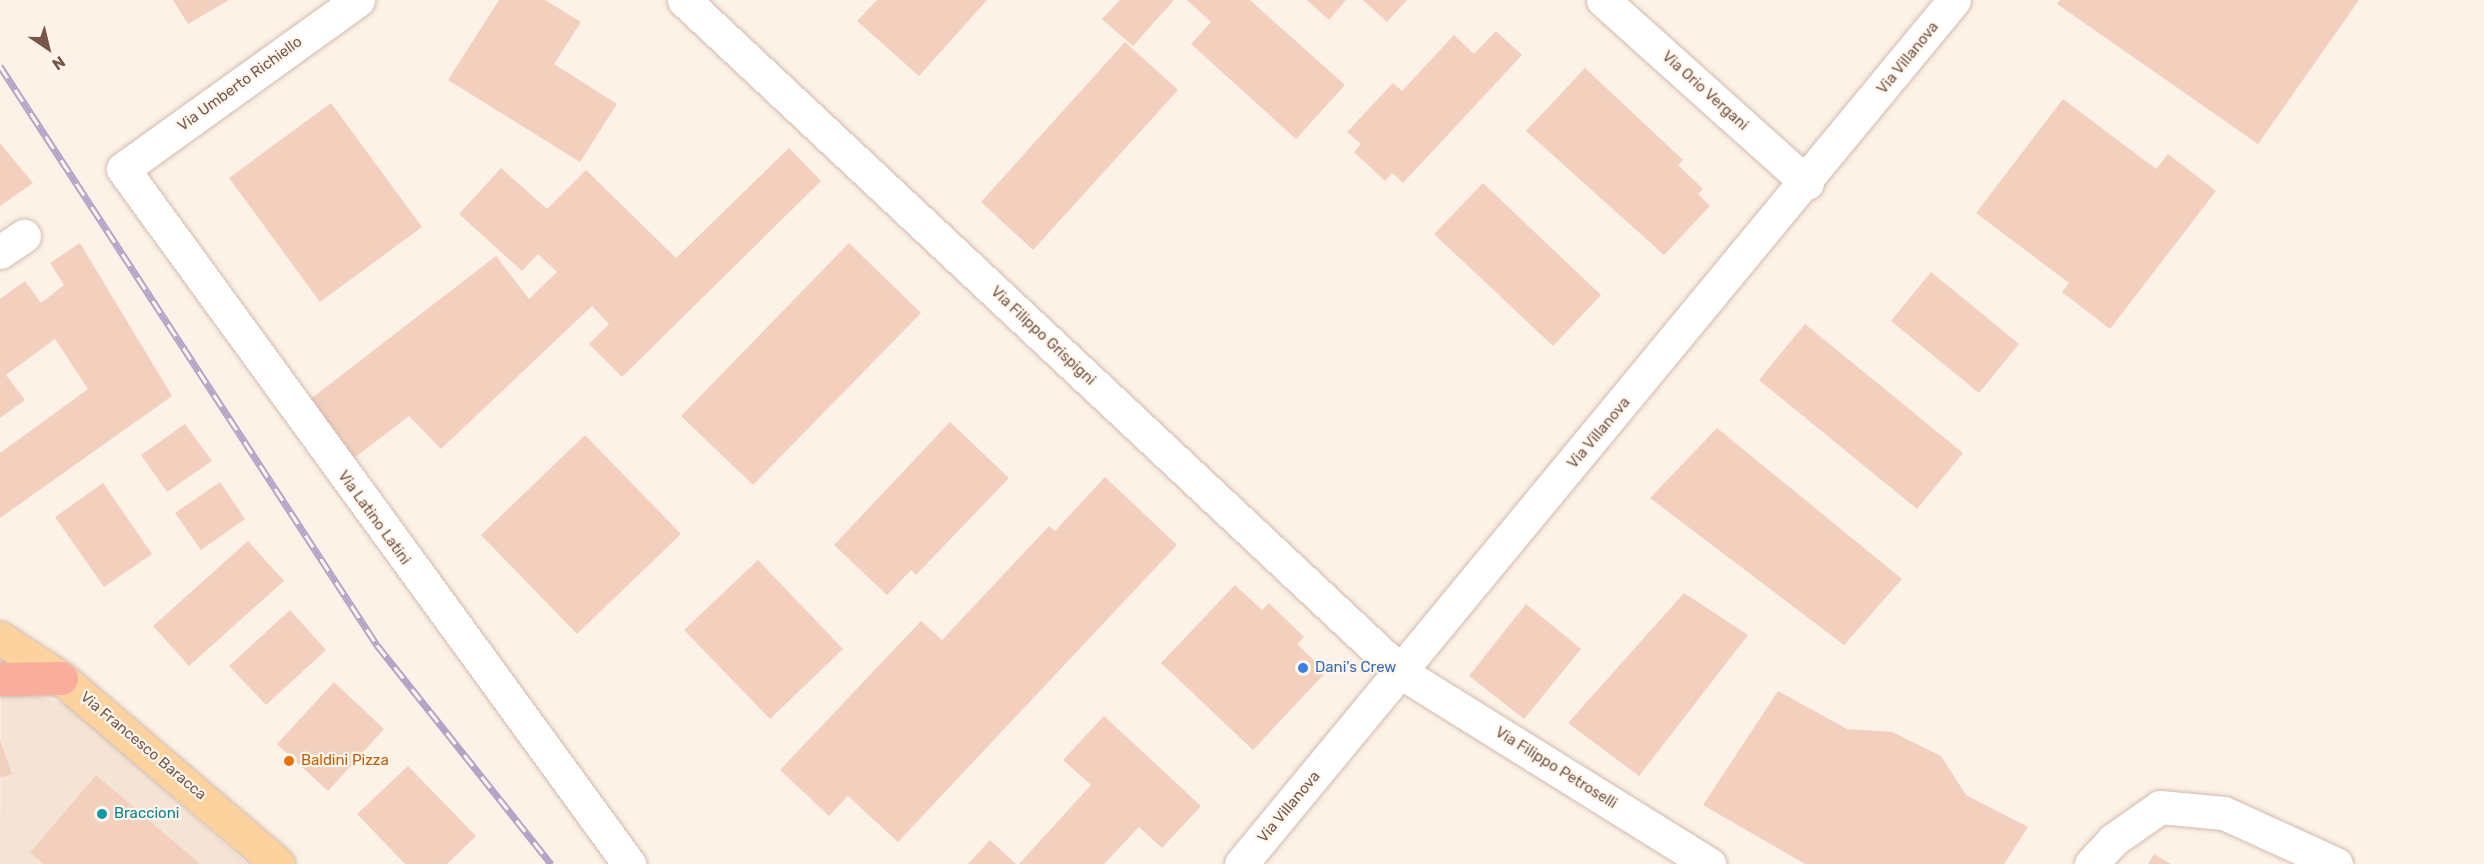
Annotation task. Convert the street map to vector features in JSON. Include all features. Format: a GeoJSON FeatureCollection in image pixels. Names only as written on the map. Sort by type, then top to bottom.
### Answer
{"type":"FeatureCollection","features":[{"type":"Feature","properties":{"kind":"highway"},"geometry":{"type":"LineString","coordinates":[[0,679],[61,678]]}},
{"type":"Feature","properties":{"kind":"main road","name":"Via Francesco Baracca"},"geometry":{"type":"LineString","coordinates":[[0,638],[61,678],[278,864]]}},
{"type":"Feature","properties":{"kind":"street","name":"Via Umberto Richiello"},"geometry":{"type":"LineString","coordinates":[[123,169],[358,0]]}},
{"type":"Feature","properties":{"kind":"street","name":"Via Filippo Grispigni"},"geometry":{"type":"LineString","coordinates":[[684,0],[1402,673]]}},
{"type":"Feature","properties":{"kind":"street","name":"Via Orio Vergani"},"geometry":{"type":"LineString","coordinates":[[1603,0],[1806,183]]}},
{"type":"Feature","properties":{"kind":"street","name":"Via Villanova"},"geometry":{"type":"LineString","coordinates":[[1241,864],[1402,673],[1954,0]]}},
{"type":"Feature","properties":{"kind":"street","name":"Via Latino Latini"},"geometry":{"type":"LineString","coordinates":[[123,169],[608,842],[629,864]]}},
{"type":"Feature","properties":{"kind":"street","name":"Via Filippo Petroselli"},"geometry":{"type":"LineString","coordinates":[[1402,673],[1709,864]]}},
{"type":"Feature","properties":{"kind":"street"},"geometry":{"type":"LineString","coordinates":[[2091,864],[2113,840],[2160,807],[2224,813],[2336,864]]}},
{"type":"Feature","properties":{"kind":"shaded area"},"geometry":{"type":"Polygon","coordinates":[[[1,689],[68,704],[247,864],[0,864],[1,689]]]}},
{"type":"Feature","properties":{"kind":"building"},"geometry":{"type":"Polygon","coordinates":[[[173,0],[229,0],[188,24],[173,0]]]}},
{"type":"Feature","properties":{"kind":"building"},"geometry":{"type":"Polygon","coordinates":[[[499,0],[545,0],[581,22],[554,64],[617,104],[580,162],[448,80],[499,0]]]}},
{"type":"Feature","properties":{"kind":"building"},"geometry":{"type":"Polygon","coordinates":[[[877,0],[987,0],[919,76],[857,21],[877,0]]]}},
{"type":"Feature","properties":{"kind":"building"},"geometry":{"type":"Polygon","coordinates":[[[1120,0],[1174,0],[1133,46],[1102,19],[1120,0]]]}},
{"type":"Feature","properties":{"kind":"building"},"geometry":{"type":"Polygon","coordinates":[[[1187,0],[1250,0],[1345,85],[1296,139],[1191,44],[1211,22],[1187,0]]]}},
{"type":"Feature","properties":{"kind":"building"},"geometry":{"type":"Polygon","coordinates":[[[1307,0],[1346,0],[1329,20],[1307,0]]]}},
{"type":"Feature","properties":{"kind":"building"},"geometry":{"type":"Polygon","coordinates":[[[1363,0],[1407,0],[1387,22],[1363,0]]]}},
{"type":"Feature","properties":{"kind":"building"},"geometry":{"type":"Polygon","coordinates":[[[2060,0],[2359,0],[2258,144],[2057,4],[2060,0]]]}},
{"type":"Feature","properties":{"kind":"building"},"geometry":{"type":"Polygon","coordinates":[[[1496,31],[1522,55],[1403,183],[1392,173],[1385,181],[1354,152],[1361,144],[1347,132],[1393,83],[1402,91],[1454,35],[1474,54],[1496,31]]]}},
{"type":"Feature","properties":{"kind":"building"},"geometry":{"type":"Polygon","coordinates":[[[1125,42],[1178,90],[1033,250],[981,202],[1125,42]]]}},
{"type":"Feature","properties":{"kind":"building"},"geometry":{"type":"Polygon","coordinates":[[[1585,68],[1683,160],[1678,165],[1703,189],[1698,194],[1710,206],[1664,255],[1526,131],[1585,68]]]}},
{"type":"Feature","properties":{"kind":"building"},"geometry":{"type":"Polygon","coordinates":[[[2063,99],[2156,169],[2168,154],[2216,191],[2110,329],[2062,292],[2069,283],[1976,213],[2063,99]]]}},
{"type":"Feature","properties":{"kind":"building"},"geometry":{"type":"Polygon","coordinates":[[[331,103],[422,227],[320,302],[229,178],[331,103]]]}},
{"type":"Feature","properties":{"kind":"building"},"geometry":{"type":"Polygon","coordinates":[[[0,143],[33,183],[0,206],[0,143]]]}},
{"type":"Feature","properties":{"kind":"building"},"geometry":{"type":"Polygon","coordinates":[[[789,148],[821,181],[622,377],[589,344],[609,324],[592,306],[441,449],[409,416],[349,462],[304,404],[496,256],[529,299],[557,272],[538,254],[522,271],[459,214],[501,168],[547,209],[586,170],[676,258],[789,148]]]}},
{"type":"Feature","properties":{"kind":"building"},"geometry":{"type":"Polygon","coordinates":[[[1483,183],[1601,295],[1553,346],[1434,234],[1483,183]]]}},
{"type":"Feature","properties":{"kind":"building"},"geometry":{"type":"Polygon","coordinates":[[[80,243],[172,396],[0,518],[0,453],[88,389],[55,339],[6,375],[25,400],[0,418],[0,299],[25,281],[41,303],[64,285],[50,263],[80,243]]]}},
{"type":"Feature","properties":{"kind":"building"},"geometry":{"type":"Polygon","coordinates":[[[849,243],[921,313],[753,485],[681,416],[849,243]]]}},
{"type":"Feature","properties":{"kind":"building"},"geometry":{"type":"Polygon","coordinates":[[[1931,272],[2019,344],[1979,393],[1891,321],[1931,272]]]}},
{"type":"Feature","properties":{"kind":"building"},"geometry":{"type":"Polygon","coordinates":[[[1805,324],[1963,453],[1917,509],[1759,380],[1805,324]]]}},
{"type":"Feature","properties":{"kind":"building"},"geometry":{"type":"Polygon","coordinates":[[[950,422],[1009,478],[916,575],[911,570],[887,595],[834,545],[950,422]]]}},
{"type":"Feature","properties":{"kind":"building"},"geometry":{"type":"Polygon","coordinates":[[[185,424],[212,461],[167,492],[141,455],[185,424]]]}},
{"type":"Feature","properties":{"kind":"building"},"geometry":{"type":"Polygon","coordinates":[[[1717,428],[1902,579],[1844,645],[1650,498],[1717,428]]]}},
{"type":"Feature","properties":{"kind":"building"},"geometry":{"type":"Polygon","coordinates":[[[585,435],[681,534],[577,634],[481,535],[585,435]]]}},
{"type":"Feature","properties":{"kind":"building"},"geometry":{"type":"Polygon","coordinates":[[[1105,477],[1177,545],[898,842],[848,796],[829,816],[780,770],[921,621],[942,640],[1049,526],[1055,531],[1105,477]]]}},
{"type":"Feature","properties":{"kind":"building"},"geometry":{"type":"Polygon","coordinates":[[[220,482],[245,519],[201,550],[175,513],[220,482]]]}},
{"type":"Feature","properties":{"kind":"building"},"geometry":{"type":"Polygon","coordinates":[[[103,483],[152,554],[104,587],[55,517],[103,483]]]}},
{"type":"Feature","properties":{"kind":"building"},"geometry":{"type":"Polygon","coordinates":[[[248,541],[284,581],[189,666],[153,626],[248,541]]]}},
{"type":"Feature","properties":{"kind":"building"},"geometry":{"type":"Polygon","coordinates":[[[758,560],[843,649],[770,719],[684,630],[758,560]]]}},
{"type":"Feature","properties":{"kind":"building"},"geometry":{"type":"Polygon","coordinates":[[[1235,585],[1262,610],[1269,603],[1304,637],[1297,644],[1326,672],[1253,750],[1161,663],[1235,585]]]}},
{"type":"Feature","properties":{"kind":"building"},"geometry":{"type":"Polygon","coordinates":[[[1684,593],[1748,635],[1639,776],[1568,723],[1684,593]]]}},
{"type":"Feature","properties":{"kind":"building"},"geometry":{"type":"Polygon","coordinates":[[[1526,604],[1581,649],[1524,719],[1469,676],[1526,604]]]}},
{"type":"Feature","properties":{"kind":"building"},"geometry":{"type":"Polygon","coordinates":[[[290,610],[326,650],[266,705],[229,666],[290,610]]]}},
{"type":"Feature","properties":{"kind":"building"},"geometry":{"type":"Polygon","coordinates":[[[334,682],[384,729],[328,791],[277,744],[334,682]]]}},
{"type":"Feature","properties":{"kind":"building"},"geometry":{"type":"Polygon","coordinates":[[[1778,691],[1847,729],[1892,732],[1941,756],[1966,795],[2028,827],[2004,864],[1805,864],[1703,805],[1778,691]]]}},
{"type":"Feature","properties":{"kind":"building"},"geometry":{"type":"Polygon","coordinates":[[[1104,716],[1201,806],[1162,848],[1139,827],[1104,864],[1019,864],[1091,785],[1063,760],[1104,716]]]}},
{"type":"Feature","properties":{"kind":"building"},"geometry":{"type":"Polygon","coordinates":[[[0,740],[12,774],[0,778],[0,740]]]}},
{"type":"Feature","properties":{"kind":"building"},"geometry":{"type":"Polygon","coordinates":[[[408,766],[476,836],[447,864],[405,864],[357,814],[408,766]]]}},
{"type":"Feature","properties":{"kind":"building","name":"Braccioni"},"geometry":{"type":"Polygon","coordinates":[[[96,775],[200,864],[43,864],[30,853],[96,775]]]}},
{"type":"Feature","properties":{"kind":"building"},"geometry":{"type":"Polygon","coordinates":[[[990,840],[1016,864],[968,864],[990,840]]]}},
{"type":"Feature","properties":{"kind":"building"},"geometry":{"type":"Polygon","coordinates":[[[2154,854],[2171,864],[2148,864],[2154,854]]]}},
{"type":"Feature","properties":{"kind":"railway"},"geometry":{"type":"LineString","coordinates":[[0,66],[377,645],[551,864]]}},
{"type":"Feature","properties":{"kind":"place","name":"Dani's Crew"},"geometry":{"type":"Point","coordinates":[1303,668]}},
{"type":"Feature","properties":{"kind":"place","name":"Baldini Pizza"},"geometry":{"type":"Point","coordinates":[289,761]}},
{"type":"Feature","properties":{"kind":"place","name":"Braccioni"},"geometry":{"type":"Point","coordinates":[102,814]}}]}
